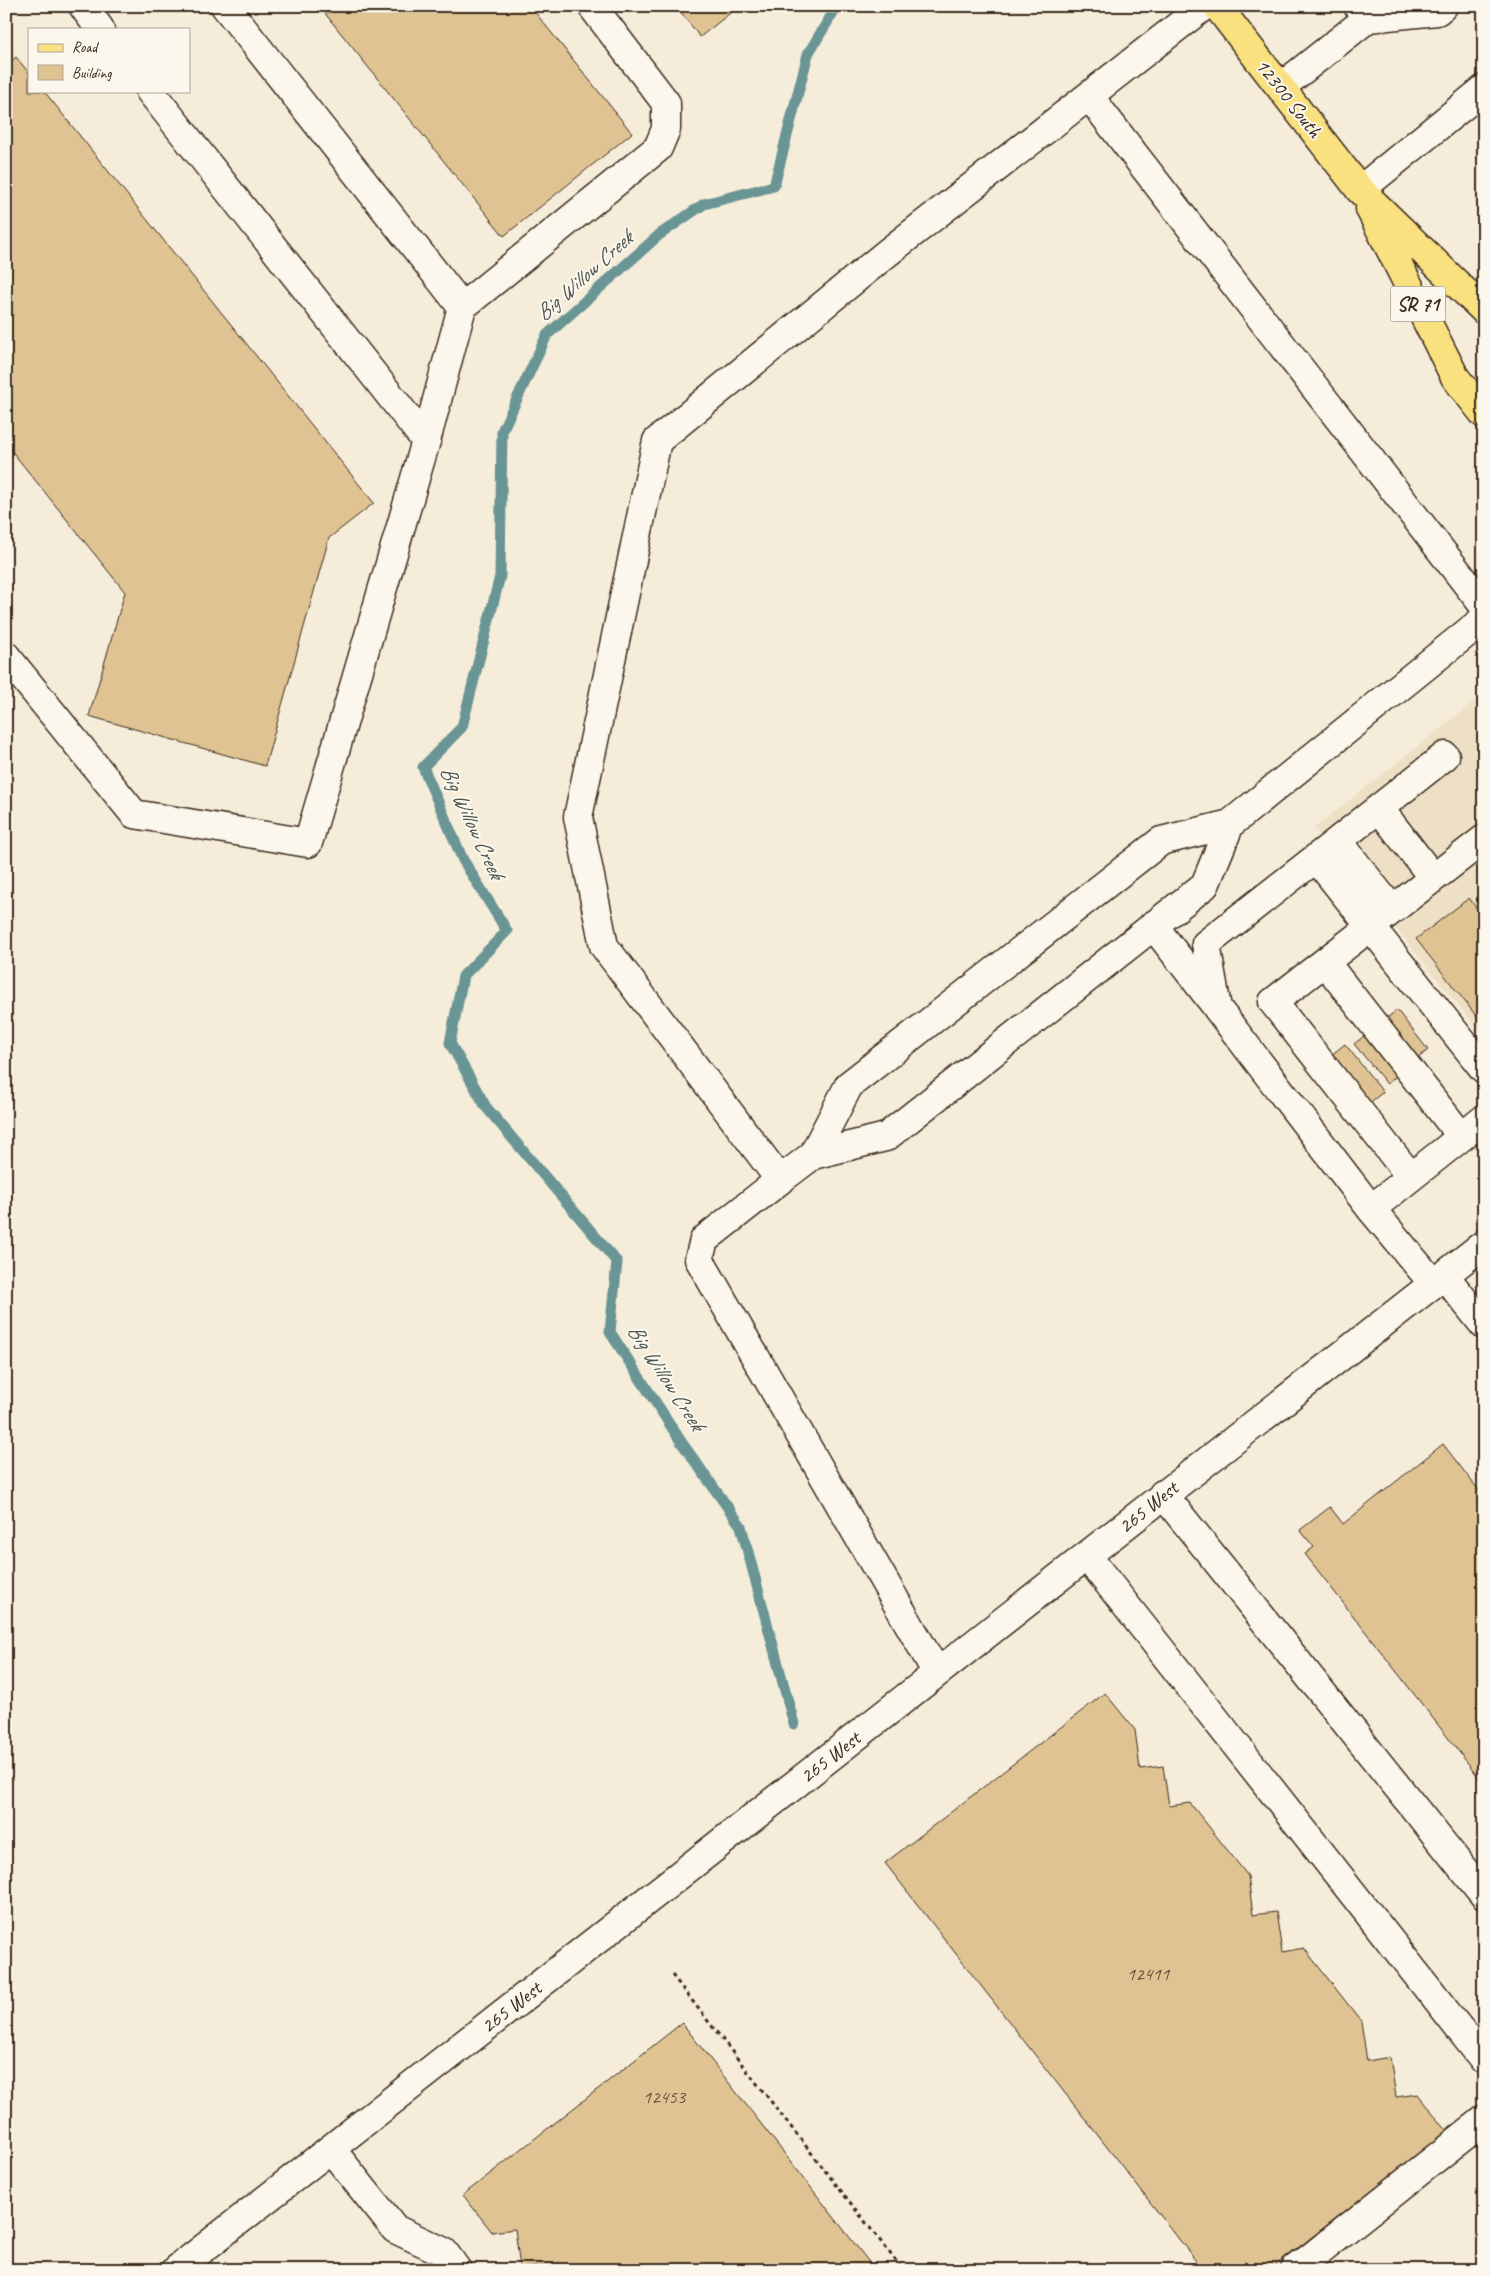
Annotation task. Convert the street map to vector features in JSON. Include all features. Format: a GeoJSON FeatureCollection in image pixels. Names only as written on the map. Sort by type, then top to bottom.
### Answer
{"type":"FeatureCollection","features":[{"type":"Feature","properties":{"kind":"main road","name":"12300 South"},"geometry":{"type":"LineString","coordinates":[[1217,6],[1360,190],[1484,310]]}},
{"type":"Feature","properties":{"kind":"main road","name":"12300 South"},"geometry":{"type":"LineString","coordinates":[[1360,190],[1455,377],[1484,414]]}},
{"type":"Feature","properties":{"kind":"street"},"geometry":{"type":"LineString","coordinates":[[82,6],[99,28]]}},
{"type":"Feature","properties":{"kind":"street"},"geometry":{"type":"LineString","coordinates":[[225,6],[462,307]]}},
{"type":"Feature","properties":{"kind":"street"},"geometry":{"type":"LineString","coordinates":[[6,656],[134,814],[308,842],[426,441],[462,307],[658,148],[666,129],[666,103],[592,6]]}},
{"type":"Feature","properties":{"kind":"street"},"geometry":{"type":"LineString","coordinates":[[780,1180],[604,946],[578,817],[657,441],[887,253],[1204,6]]}},
{"type":"Feature","properties":{"kind":"street"},"geometry":{"type":"LineString","coordinates":[[1281,87],[1363,12],[1437,11],[1443,6]]}},
{"type":"Feature","properties":{"kind":"street"},"geometry":{"type":"LineString","coordinates":[[1360,190],[1484,89]]}},
{"type":"Feature","properties":{"kind":"street"},"geometry":{"type":"LineString","coordinates":[[151,92],[426,441]]}},
{"type":"Feature","properties":{"kind":"street"},"geometry":{"type":"LineString","coordinates":[[1089,96],[1484,606]]}},
{"type":"Feature","properties":{"kind":"street"},"geometry":{"type":"LineString","coordinates":[[813,1155],[849,1086],[1161,841],[1230,824],[1484,619]]}},
{"type":"Feature","properties":{"kind":"street"},"geometry":{"type":"LineString","coordinates":[[1217,1008],[1206,944],[1444,756]]}},
{"type":"Feature","properties":{"kind":"street"},"geometry":{"type":"LineString","coordinates":[[1378,808],[1433,878]]}},
{"type":"Feature","properties":{"kind":"street"},"geometry":{"type":"LineString","coordinates":[[937,1673],[700,1259],[704,1240],[813,1155],[886,1137],[1205,885],[1230,824]]}},
{"type":"Feature","properties":{"kind":"street"},"geometry":{"type":"LineString","coordinates":[[1410,1176],[1273,1002],[1484,839]]}},
{"type":"Feature","properties":{"kind":"street"},"geometry":{"type":"LineString","coordinates":[[1338,841],[1392,910]]}},
{"type":"Feature","properties":{"kind":"street"},"geometry":{"type":"LineString","coordinates":[[1316,858],[1484,1070]]}},
{"type":"Feature","properties":{"kind":"street"},"geometry":{"type":"LineString","coordinates":[[1153,925],[1371,1208],[1484,1325]]}},
{"type":"Feature","properties":{"kind":"street"},"geometry":{"type":"LineString","coordinates":[[1325,962],[1461,1136]]}},
{"type":"Feature","properties":{"kind":"street"},"geometry":{"type":"LineString","coordinates":[[1371,1208],[1484,1119]]}},
{"type":"Feature","properties":{"kind":"street","name":"265 West"},"geometry":{"type":"LineString","coordinates":[[176,2270],[1484,1244]]}},
{"type":"Feature","properties":{"kind":"street"},"geometry":{"type":"LineString","coordinates":[[1163,1494],[1484,1895]]}},
{"type":"Feature","properties":{"kind":"street"},"geometry":{"type":"LineString","coordinates":[[1087,1556],[1484,2060]]}},
{"type":"Feature","properties":{"kind":"street"},"geometry":{"type":"LineString","coordinates":[[1295,2270],[1484,2120]]}},
{"type":"Feature","properties":{"kind":"street"},"geometry":{"type":"LineString","coordinates":[[331,2149],[395,2230],[444,2252],[457,2270]]}},
{"type":"Feature","properties":{"kind":"path"},"geometry":{"type":"LineString","coordinates":[[672,1975],[903,2270]]}},
{"type":"Feature","properties":{"kind":"shaded area"},"geometry":{"type":"Polygon","coordinates":[[[1484,694],[1484,1037],[1314,828],[1484,694]]]}},
{"type":"Feature","properties":{"kind":"building"},"geometry":{"type":"Polygon","coordinates":[[[319,6],[530,6],[632,133],[504,236],[319,6]]]}},
{"type":"Feature","properties":{"kind":"building"},"geometry":{"type":"Polygon","coordinates":[[[676,6],[739,6],[700,37],[676,6]]]}},
{"type":"Feature","properties":{"kind":"building"},"geometry":{"type":"Polygon","coordinates":[[[16,57],[28,72],[28,92],[45,92],[374,503],[329,538],[265,766],[89,716],[125,592],[6,444],[6,65],[16,57]]]}},
{"type":"Feature","properties":{"kind":"building"},"geometry":{"type":"Polygon","coordinates":[[[1469,898],[1484,918],[1484,1026],[1416,939],[1469,898]]]}},
{"type":"Feature","properties":{"kind":"building"},"geometry":{"type":"Polygon","coordinates":[[[1397,1010],[1428,1050],[1387,1084],[1354,1044],[1397,1010]]]}},
{"type":"Feature","properties":{"kind":"building"},"geometry":{"type":"Polygon","coordinates":[[[1345,1044],[1383,1092],[1349,1120],[1311,1071],[1345,1044]]]}},
{"type":"Feature","properties":{"kind":"building"},"geometry":{"type":"Polygon","coordinates":[[[1443,1444],[1484,1497],[1484,1784],[1305,1554],[1314,1547],[1300,1530],[1330,1507],[1343,1524],[1443,1444]]]}},
{"type":"Feature","properties":{"kind":"building"},"geometry":{"type":"Polygon","coordinates":[[[1105,1693],[1135,1730],[1140,1769],[1163,1766],[1169,1806],[1190,1803],[1248,1876],[1253,1915],[1276,1912],[1282,1952],[1304,1948],[1361,2021],[1367,2061],[1390,2057],[1396,2097],[1418,2094],[1447,2131],[1270,2270],[1203,2270],[885,1863],[1105,1693]]]}},
{"type":"Feature","properties":{"kind":"building"},"geometry":{"type":"Polygon","coordinates":[[[682,2023],[875,2270],[544,2270],[543,2266],[520,2268],[515,2229],[492,2232],[463,2195],[682,2023]]]}},
{"type":"Feature","properties":{"kind":"waterway","name":"Big Willow Creek"},"geometry":{"type":"LineString","coordinates":[[794,1724],[741,1526],[682,1443],[610,1332],[617,1262],[486,1107],[450,1043],[463,976],[507,931],[463,860],[423,767],[462,727],[500,576],[502,431],[547,335],[659,235],[704,204],[774,186],[808,54],[837,6]]}}]}
